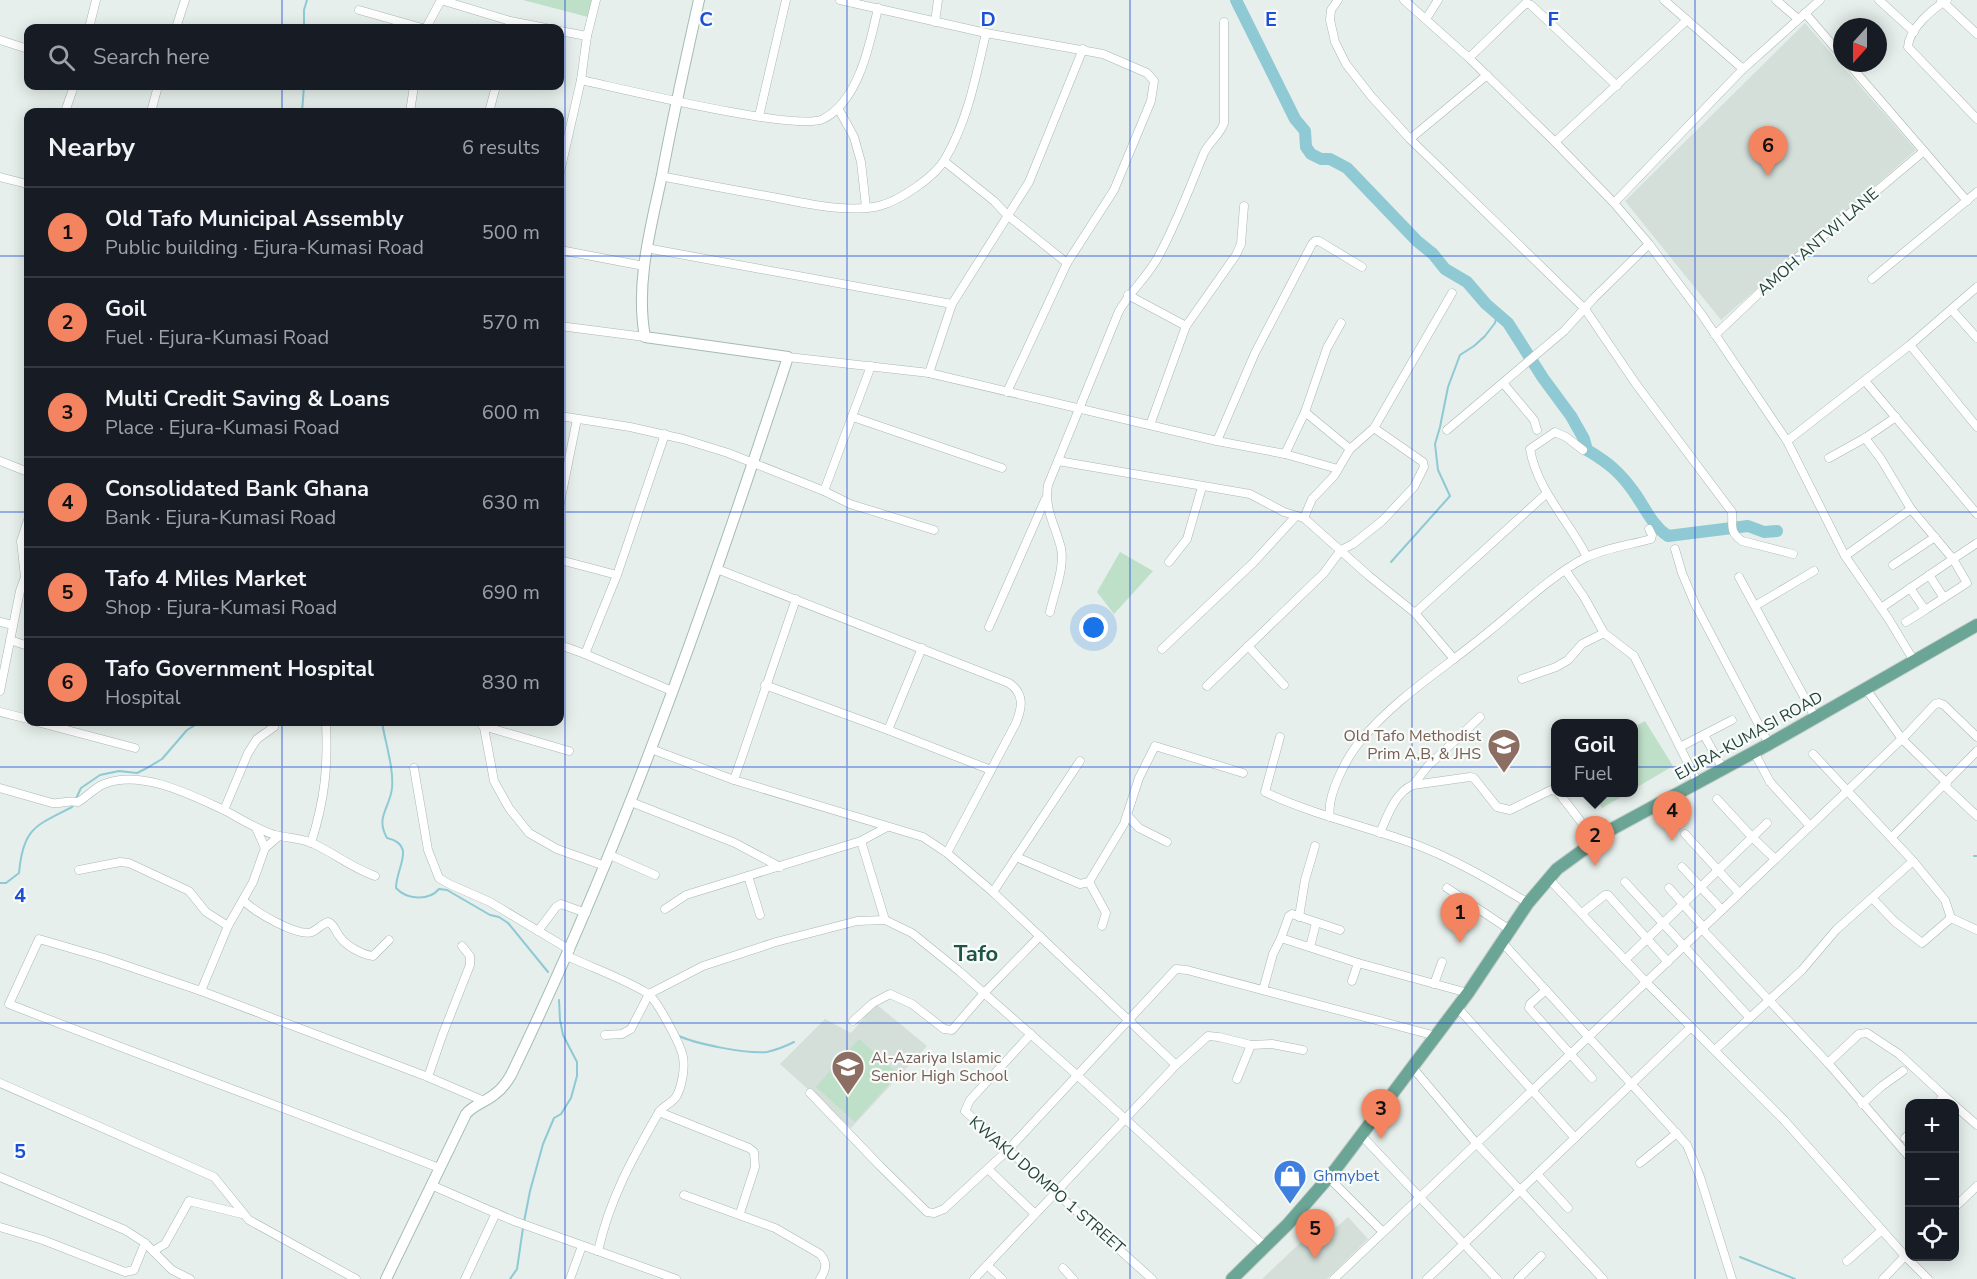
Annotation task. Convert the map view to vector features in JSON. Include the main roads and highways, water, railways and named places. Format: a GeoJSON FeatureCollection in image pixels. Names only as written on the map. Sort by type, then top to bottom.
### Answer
{"type":"FeatureCollection","features":[{"type":"Feature","properties":{"kind":"main road","name":"EJURA-KUMASI ROAD"},"geometry":{"type":"LineString","coordinates":[[1232,1279],[1305,1207],[1329,1178],[1437,1036],[1528,903],[1548,878],[1564,863],[1595,840],[1977,625]]}},
{"type":"Feature","properties":{"kind":"waterway"},"geometry":{"type":"LineString","coordinates":[[304,24],[307,0]]}},
{"type":"Feature","properties":{"kind":"waterway"},"geometry":{"type":"LineString","coordinates":[[1236,0],[1295,119],[1305,131],[1306,147],[1311,154],[1321,159],[1330,159],[1347,168],[1417,241],[1433,254],[1445,269],[1467,282],[1486,304],[1508,323],[1543,378],[1571,416],[1584,439],[1587,450],[1620,475],[1658,527],[1668,536],[1748,526],[1764,532],[1777,531]]}},
{"type":"Feature","properties":{"kind":"waterway"},"geometry":{"type":"LineString","coordinates":[[302,108],[304,90]]}},
{"type":"Feature","properties":{"kind":"waterway"},"geometry":{"type":"LineString","coordinates":[[1391,562],[1450,496],[1438,470],[1435,444],[1448,387],[1460,355],[1485,336],[1495,323],[1497,314]]}},
{"type":"Feature","properties":{"kind":"waterway"},"geometry":{"type":"LineString","coordinates":[[0,883],[6,883],[19,873],[24,846],[33,830],[72,807],[81,788],[100,775],[119,771],[137,773],[147,768],[162,759],[187,730],[194,726]]}},
{"type":"Feature","properties":{"kind":"waterway"},"geometry":{"type":"LineString","coordinates":[[383,726],[391,764],[392,788],[382,824],[387,838],[396,841],[403,851],[396,888],[406,895],[418,898],[430,896],[439,889],[447,890],[490,915],[499,917],[508,923],[548,972]]}},
{"type":"Feature","properties":{"kind":"waterway"},"geometry":{"type":"LineString","coordinates":[[524,1222],[543,1144],[554,1118],[561,1114],[571,1098],[577,1076],[577,1062],[563,1035],[559,1000]]}},
{"type":"Feature","properties":{"kind":"waterway"},"geometry":{"type":"LineString","coordinates":[[677,1035],[708,1045],[758,1052],[767,1052],[794,1042]]}},
{"type":"Feature","properties":{"kind":"waterway"},"geometry":{"type":"LineString","coordinates":[[510,1279],[517,1269],[523,1228]]}},
{"type":"Feature","properties":{"kind":"waterway"},"geometry":{"type":"LineString","coordinates":[[1740,1257],[1795,1279]]}},
{"type":"Feature","properties":{"kind":"place","name":"Tafo Government Hospital"},"geometry":{"type":"Point","coordinates":[1768,176]}},
{"type":"Feature","properties":{"kind":"place","name":"Old Tafo Methodist Prim A,B, & JHS"},"geometry":{"type":"Point","coordinates":[1504,774]}},
{"type":"Feature","properties":{"kind":"place","name":"Consolidated Bank Ghana"},"geometry":{"type":"Point","coordinates":[1672,841]}},
{"type":"Feature","properties":{"kind":"place","name":"Goil"},"geometry":{"type":"Point","coordinates":[1595,866]}},
{"type":"Feature","properties":{"kind":"place","name":"Old Tafo Municipal Assembly"},"geometry":{"type":"Point","coordinates":[1460,943]}},
{"type":"Feature","properties":{"kind":"place","name":"Al-Azariya Islamic Senior High School"},"geometry":{"type":"Point","coordinates":[848,1096]}},
{"type":"Feature","properties":{"kind":"place","name":"Multi Credit Saving & Loans"},"geometry":{"type":"Point","coordinates":[1381,1139]}},
{"type":"Feature","properties":{"kind":"place","name":"Ghmybet"},"geometry":{"type":"Point","coordinates":[1290,1205]}},
{"type":"Feature","properties":{"kind":"place","name":"Tafo 4 Miles Market"},"geometry":{"type":"Point","coordinates":[1315,1259]}},
{"type":"Feature","properties":{"kind":"district","name":"Tafo"},"geometry":{"type":"Point","coordinates":[976,954]}}]}
